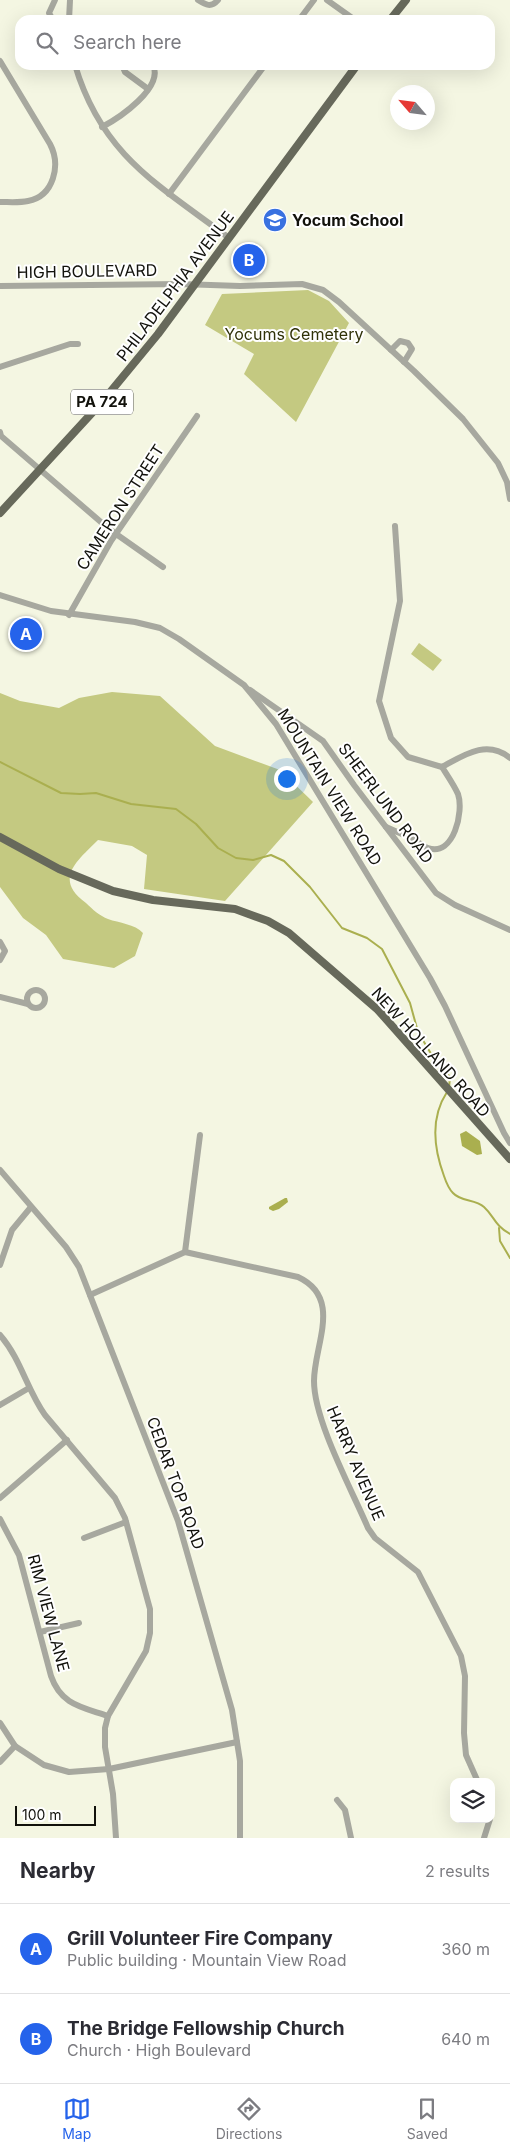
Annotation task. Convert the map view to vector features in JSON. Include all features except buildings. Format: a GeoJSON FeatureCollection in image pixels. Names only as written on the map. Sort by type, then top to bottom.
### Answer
{"type":"FeatureCollection","features":[{"type":"Feature","properties":{"kind":"main road"},"geometry":{"type":"LineString","coordinates":[[393,15],[403,1]]}},
{"type":"Feature","properties":{"kind":"main road","name":"PHILADELPHIA AVENUE"},"geometry":{"type":"LineString","coordinates":[[0,513],[41,470],[160,332],[353,70]]}},
{"type":"Feature","properties":{"kind":"main road","name":"NEW HOLLAND ROAD"},"geometry":{"type":"LineString","coordinates":[[0,837],[59,869],[113,891],[146,899],[234,909],[268,921],[307,947],[367,1000],[510,1159]]}},
{"type":"Feature","properties":{"kind":"street"},"geometry":{"type":"LineString","coordinates":[[50,15],[50,9],[54,0]]}},
{"type":"Feature","properties":{"kind":"street"},"geometry":{"type":"LineString","coordinates":[[69,15],[70,0]]}},
{"type":"Feature","properties":{"kind":"street"},"geometry":{"type":"LineString","coordinates":[[198,0],[209,6],[214,5],[218,0]]}},
{"type":"Feature","properties":{"kind":"street"},"geometry":{"type":"LineString","coordinates":[[303,15],[314,0]]}},
{"type":"Feature","properties":{"kind":"street"},"geometry":{"type":"LineString","coordinates":[[327,0],[348,15]]}},
{"type":"Feature","properties":{"kind":"street"},"geometry":{"type":"LineString","coordinates":[[0,61],[50,144],[55,154],[56,164],[52,183],[40,195],[30,201],[0,202]]}},
{"type":"Feature","properties":{"kind":"street"},"geometry":{"type":"LineString","coordinates":[[76,70],[80,82],[102,127],[132,164],[229,238]]}},
{"type":"Feature","properties":{"kind":"street"},"geometry":{"type":"LineString","coordinates":[[124,70],[148,89]]}},
{"type":"Feature","properties":{"kind":"street"},"geometry":{"type":"LineString","coordinates":[[102,127],[127,111],[148,89],[155,76],[154,70]]}},
{"type":"Feature","properties":{"kind":"street"},"geometry":{"type":"LineString","coordinates":[[169,194],[261,70]]}},
{"type":"Feature","properties":{"kind":"street","name":"HIGH BOULEVARD"},"geometry":{"type":"LineString","coordinates":[[0,286],[194,284],[240,286],[302,284],[317,288],[339,302],[463,419],[487,446],[502,471],[510,499]]}},
{"type":"Feature","properties":{"kind":"street"},"geometry":{"type":"LineString","coordinates":[[391,350],[400,341],[408,343],[412,349],[404,362]]}},
{"type":"Feature","properties":{"kind":"street"},"geometry":{"type":"LineString","coordinates":[[0,367],[70,344],[78,344]]}},
{"type":"Feature","properties":{"kind":"street","name":"CAMERON STREET"},"geometry":{"type":"LineString","coordinates":[[69,615],[116,534],[197,416]]}},
{"type":"Feature","properties":{"kind":"street"},"geometry":{"type":"LineString","coordinates":[[0,432],[1,436],[116,534],[163,567]]}},
{"type":"Feature","properties":{"kind":"street"},"geometry":{"type":"LineString","coordinates":[[395,526],[400,601],[379,701],[391,738],[408,758],[442,767],[474,750],[501,751],[510,758]]}},
{"type":"Feature","properties":{"kind":"street","name":"MOUNTAIN VIEW ROAD"},"geometry":{"type":"LineString","coordinates":[[0,595],[28,605],[69,615],[135,622],[160,628],[179,639],[244,685],[276,724],[430,978],[510,1143]]}},
{"type":"Feature","properties":{"kind":"street","name":"SHEERLUND ROAD"},"geometry":{"type":"LineString","coordinates":[[244,685],[323,741],[436,893],[455,905],[510,930]]}},
{"type":"Feature","properties":{"kind":"street"},"geometry":{"type":"LineString","coordinates":[[386,827],[410,837],[428,848],[439,849],[448,844],[455,834],[459,795],[442,767]]}},
{"type":"Feature","properties":{"kind":"street"},"geometry":{"type":"LineString","coordinates":[[0,942],[5,951],[0,960]]}},
{"type":"Feature","properties":{"kind":"street"},"geometry":{"type":"LineString","coordinates":[[0,997],[28,1004]]}},
{"type":"Feature","properties":{"kind":"street"},"geometry":{"type":"LineString","coordinates":[[90,1295],[157,1263],[185,1252],[200,1135]]}},
{"type":"Feature","properties":{"kind":"street","name":"CEDAR TOP ROAD"},"geometry":{"type":"LineString","coordinates":[[0,1170],[71,1252],[79,1267],[178,1521],[232,1710],[240,1761],[240,1838]]}},
{"type":"Feature","properties":{"kind":"street"},"geometry":{"type":"LineString","coordinates":[[0,1265],[12,1230],[31,1207]]}},
{"type":"Feature","properties":{"kind":"street","name":"HARRY AVENUE"},"geometry":{"type":"LineString","coordinates":[[185,1252],[298,1278],[311,1285],[319,1296],[323,1304],[324,1314],[314,1376],[317,1407],[368,1528],[375,1538],[418,1572],[460,1656],[465,1676],[464,1733],[466,1755],[476,1778]]}},
{"type":"Feature","properties":{"kind":"street"},"geometry":{"type":"LineString","coordinates":[[0,1335],[14,1353],[45,1415],[111,1492],[126,1522],[150,1609],[150,1633],[141,1660],[108,1716],[104,1740],[116,1812],[116,1838]]}},
{"type":"Feature","properties":{"kind":"street"},"geometry":{"type":"LineString","coordinates":[[0,1405],[30,1388]]}},
{"type":"Feature","properties":{"kind":"street"},"geometry":{"type":"LineString","coordinates":[[0,1498],[67,1440]]}},
{"type":"Feature","properties":{"kind":"street","name":"RIM VIEW LANE"},"geometry":{"type":"LineString","coordinates":[[0,1519],[19,1555],[51,1676],[58,1692],[70,1702],[108,1716]]}},
{"type":"Feature","properties":{"kind":"street"},"geometry":{"type":"LineString","coordinates":[[84,1538],[126,1522]]}},
{"type":"Feature","properties":{"kind":"street"},"geometry":{"type":"LineString","coordinates":[[40,1632],[79,1623]]}},
{"type":"Feature","properties":{"kind":"street"},"geometry":{"type":"LineString","coordinates":[[0,1723],[15,1746],[39,1762],[61,1770],[78,1772],[109,1769],[238,1742]]}},
{"type":"Feature","properties":{"kind":"street"},"geometry":{"type":"LineString","coordinates":[[0,1762],[15,1746]]}},
{"type":"Feature","properties":{"kind":"street"},"geometry":{"type":"LineString","coordinates":[[337,1800],[345,1810],[351,1838]]}},
{"type":"Feature","properties":{"kind":"street"},"geometry":{"type":"LineString","coordinates":[[484,1838],[489,1823]]}},
{"type":"Feature","properties":{"kind":"green space","name":"Yocums Cemetery"},"geometry":{"type":"Polygon","coordinates":[[[308,290],[329,301],[349,323],[296,422],[244,374],[254,354],[205,325],[222,294],[308,290]]]}},
{"type":"Feature","properties":{"kind":"green space"},"geometry":{"type":"Polygon","coordinates":[[[419,643],[442,660],[433,671],[411,654],[419,643]]]}},
{"type":"Feature","properties":{"kind":"green space"},"geometry":{"type":"Polygon","coordinates":[[[112,692],[160,696],[215,746],[280,770],[313,802],[225,901],[144,889],[147,855],[132,846],[98,840],[76,863],[70,878],[71,886],[76,894],[99,914],[108,919],[131,926],[143,933],[135,956],[114,968],[63,959],[46,935],[23,918],[0,887],[0,693],[20,701],[59,708],[79,698],[112,692]]]}},
{"type":"Feature","properties":{"kind":"shaded area"},"geometry":{"type":"Polygon","coordinates":[[[466,1131],[480,1141],[482,1154],[477,1155],[462,1146],[460,1134],[466,1131]]]}},
{"type":"Feature","properties":{"kind":"shaded area"},"geometry":{"type":"Polygon","coordinates":[[[287,1198],[288,1202],[279,1209],[273,1211],[269,1209],[269,1207],[287,1198]]]}},
{"type":"Feature","properties":{"kind":"waterway"},"geometry":{"type":"LineString","coordinates":[[0,762],[61,793],[96,793],[131,804],[176,809],[196,824],[218,848],[236,858],[253,860],[271,855],[284,861],[310,887],[342,928],[367,938],[382,949],[410,1003],[418,1032],[433,1057],[450,1077],[449,1088]]}},
{"type":"Feature","properties":{"kind":"waterway"},"geometry":{"type":"LineString","coordinates":[[447,1092],[438,1112],[435,1134],[438,1155],[447,1183],[456,1196],[484,1207],[498,1224],[510,1234]]}},
{"type":"Feature","properties":{"kind":"waterway"},"geometry":{"type":"LineString","coordinates":[[499,1228],[500,1241],[510,1258]]}},
{"type":"Feature","properties":{"kind":"place","name":"Yocum School"},"geometry":{"type":"Point","coordinates":[275,220]}},
{"type":"Feature","properties":{"kind":"place","name":"The Bridge Fellowship Church"},"geometry":{"type":"Point","coordinates":[249,260]}},
{"type":"Feature","properties":{"kind":"place","name":"Grill Volunteer Fire Company"},"geometry":{"type":"Point","coordinates":[26,634]}}]}
